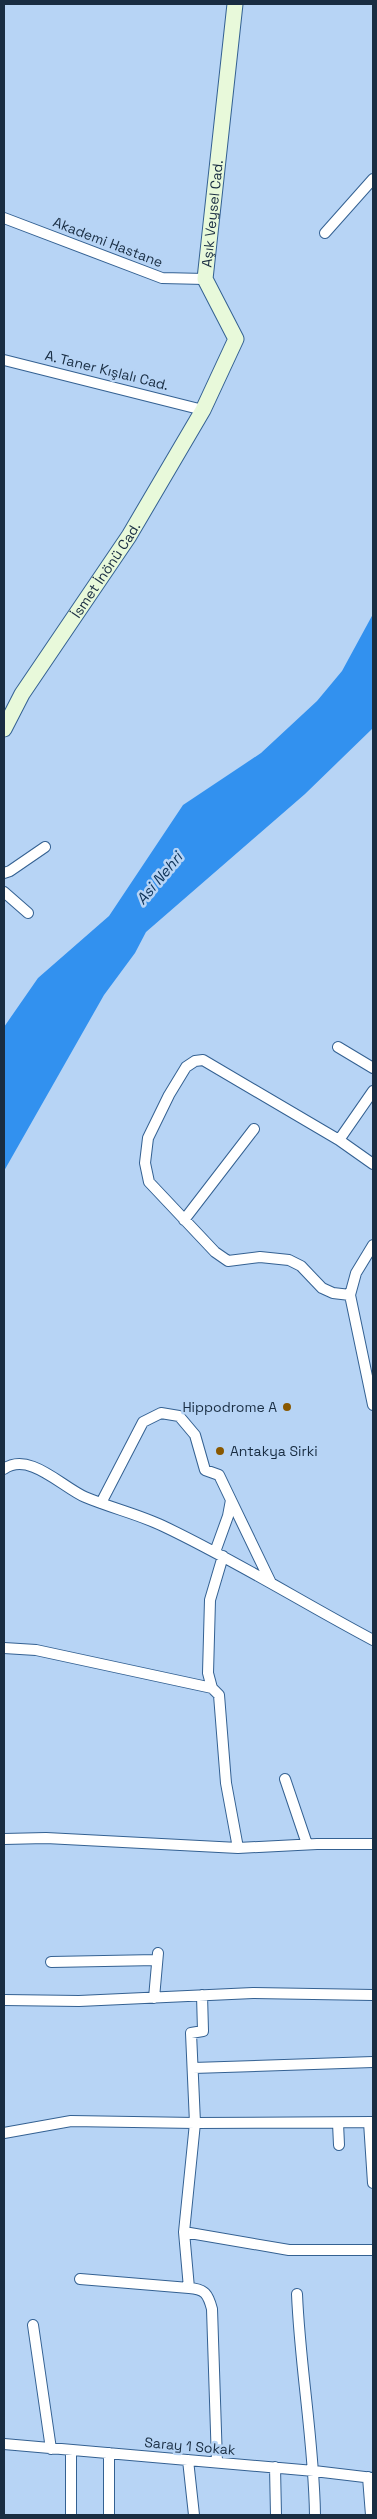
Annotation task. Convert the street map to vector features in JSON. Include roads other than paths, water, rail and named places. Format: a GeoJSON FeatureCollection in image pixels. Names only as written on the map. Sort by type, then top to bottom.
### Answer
{"type":"FeatureCollection","features":[{"type":"Feature","properties":{"kind":"street","name":"Aşık Veysel Cad."},"geometry":{"type":"LineString","coordinates":[[203,410],[236,339],[205,279],[235,4]]}},
{"type":"Feature","properties":{"kind":"street"},"geometry":{"type":"LineString","coordinates":[[325,233],[373,179]]}},
{"type":"Feature","properties":{"kind":"street","name":"Akademi Hastane"},"geometry":{"type":"LineString","coordinates":[[4,218],[162,278],[205,279]]}},
{"type":"Feature","properties":{"kind":"street","name":"A. Taner Kışlalı Cad."},"geometry":{"type":"LineString","coordinates":[[4,360],[203,410]]}},
{"type":"Feature","properties":{"kind":"street","name":"İsmet İnönü Cad."},"geometry":{"type":"LineString","coordinates":[[4,729],[22,694],[129,536],[203,410]]}},
{"type":"Feature","properties":{"kind":"street"},"geometry":{"type":"LineString","coordinates":[[4,873],[10,872],[46,847]]}},
{"type":"Feature","properties":{"kind":"street"},"geometry":{"type":"LineString","coordinates":[[4,892],[28,913]]}},
{"type":"Feature","properties":{"kind":"street"},"geometry":{"type":"LineString","coordinates":[[338,1047],[373,1068]]}},
{"type":"Feature","properties":{"kind":"street"},"geometry":{"type":"LineString","coordinates":[[350,1295],[333,1293],[322,1288],[301,1266],[289,1260],[260,1257],[228,1261],[215,1252],[150,1182],[146,1172],[145,1153],[148,1138],[169,1095],[186,1067],[195,1061],[203,1060],[339,1140],[373,1164]]}},
{"type":"Feature","properties":{"kind":"street"},"geometry":{"type":"LineString","coordinates":[[339,1140],[373,1091]]}},
{"type":"Feature","properties":{"kind":"street"},"geometry":{"type":"LineString","coordinates":[[184,1220],[254,1129]]}},
{"type":"Feature","properties":{"kind":"street"},"geometry":{"type":"LineString","coordinates":[[373,1245],[356,1273],[350,1295],[369,1370],[373,1405]]}},
{"type":"Feature","properties":{"kind":"street"},"geometry":{"type":"LineString","coordinates":[[101,1503],[143,1422],[161,1413],[179,1416],[195,1435],[205,1470],[219,1474],[271,1583]]}},
{"type":"Feature","properties":{"kind":"street"},"geometry":{"type":"LineString","coordinates":[[4,1469],[16,1464],[30,1466],[70,1489],[101,1503],[161,1525],[219,1554],[373,1640]]}},
{"type":"Feature","properties":{"kind":"street"},"geometry":{"type":"LineString","coordinates":[[230,1500],[210,1600],[208,1673],[212,1688],[219,1695],[226,1783],[238,1848]]}},
{"type":"Feature","properties":{"kind":"street"},"geometry":{"type":"LineString","coordinates":[[4,1648],[36,1650],[212,1688]]}},
{"type":"Feature","properties":{"kind":"street"},"geometry":{"type":"LineString","coordinates":[[285,1779],[307,1844]]}},
{"type":"Feature","properties":{"kind":"street"},"geometry":{"type":"LineString","coordinates":[[4,1840],[46,1838],[238,1848],[307,1844],[373,1844]]}},
{"type":"Feature","properties":{"kind":"street"},"geometry":{"type":"LineString","coordinates":[[51,1962],[158,1957],[154,1998]]}},
{"type":"Feature","properties":{"kind":"street"},"geometry":{"type":"LineString","coordinates":[[4,2000],[154,1998],[253,1993],[373,1995]]}},
{"type":"Feature","properties":{"kind":"street"},"geometry":{"type":"LineString","coordinates":[[189,2288],[184,2232],[195,2123],[191,2033],[203,2031],[202,1995]]}},
{"type":"Feature","properties":{"kind":"street"},"geometry":{"type":"LineString","coordinates":[[193,2068],[373,2062]]}},
{"type":"Feature","properties":{"kind":"street"},"geometry":{"type":"LineString","coordinates":[[4,2133],[71,2121],[195,2123],[371,2122],[373,2183]]}},
{"type":"Feature","properties":{"kind":"street"},"geometry":{"type":"LineString","coordinates":[[338,2123],[339,2146]]}},
{"type":"Feature","properties":{"kind":"street"},"geometry":{"type":"LineString","coordinates":[[184,2232],[289,2250],[373,2250]]}},
{"type":"Feature","properties":{"kind":"street"},"geometry":{"type":"LineString","coordinates":[[80,2279],[201,2289],[208,2295],[212,2309],[217,2462]]}},
{"type":"Feature","properties":{"kind":"street"},"geometry":{"type":"LineString","coordinates":[[297,2294],[299,2345],[314,2470],[315,2515]]}},
{"type":"Feature","properties":{"kind":"street"},"geometry":{"type":"LineString","coordinates":[[33,2325],[51,2449]]}},
{"type":"Feature","properties":{"kind":"street","name":"Saray 1 Sokak"},"geometry":{"type":"LineString","coordinates":[[4,2444],[314,2470],[371,2478]]}},
{"type":"Feature","properties":{"kind":"street"},"geometry":{"type":"LineString","coordinates":[[71,2451],[71,2515]]}},
{"type":"Feature","properties":{"kind":"street"},"geometry":{"type":"LineString","coordinates":[[108,2453],[109,2515]]}},
{"type":"Feature","properties":{"kind":"street"},"geometry":{"type":"LineString","coordinates":[[188,2460],[194,2515]]}},
{"type":"Feature","properties":{"kind":"street"},"geometry":{"type":"LineString","coordinates":[[275,2467],[276,2515]]}},
{"type":"Feature","properties":{"kind":"street"},"geometry":{"type":"LineString","coordinates":[[371,2478],[371,2515]]}},
{"type":"Feature","properties":{"kind":"water","name":"Asi Nehri"},"geometry":{"type":"Polygon","coordinates":[[[373,614],[373,728],[305,794],[146,932],[135,953],[104,995],[4,1171],[4,1027],[38,978],[109,916],[183,805],[261,753],[317,701],[342,671],[373,614]]]}},
{"type":"Feature","properties":{"kind":"place","name":"Hippodrome A"},"geometry":{"type":"Point","coordinates":[287,1407]}},
{"type":"Feature","properties":{"kind":"place","name":"Antakya Sirki"},"geometry":{"type":"Point","coordinates":[220,1451]}}]}
